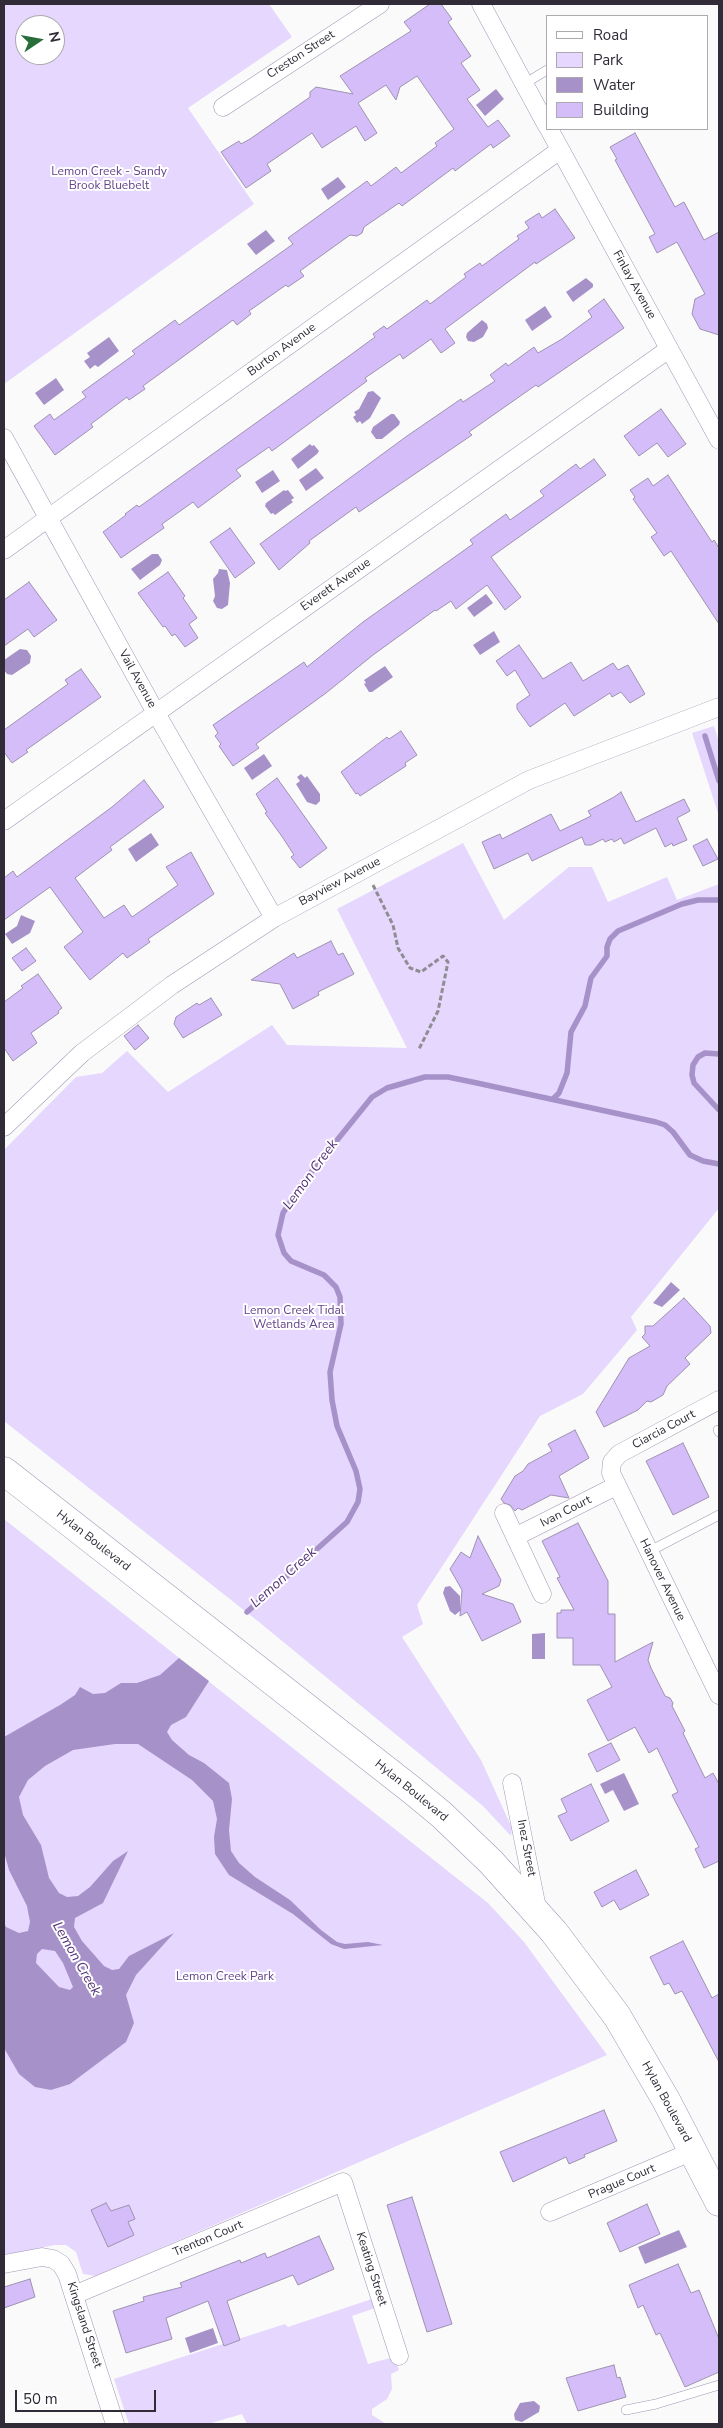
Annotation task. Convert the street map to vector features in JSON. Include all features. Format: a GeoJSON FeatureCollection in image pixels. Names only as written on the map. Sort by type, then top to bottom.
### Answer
{"type":"FeatureCollection","features":[{"type":"Feature","properties":{"kind":"main road","name":"Hylan Boulevard"},"geometry":{"type":"LineString","coordinates":[[4,1470],[442,1815],[491,1862],[576,1959],[616,2016],[693,2151],[719,2202]]}},
{"type":"Feature","properties":{"kind":"street","name":"Creston Street"},"geometry":{"type":"LineString","coordinates":[[223,107],[380,4]]}},
{"type":"Feature","properties":{"kind":"street","name":"Finlay Avenue"},"geometry":{"type":"LineString","coordinates":[[481,4],[546,123]]}},
{"type":"Feature","properties":{"kind":"street","name":"Finlay Avenue"},"geometry":{"type":"LineString","coordinates":[[550,130],[719,440]]}},
{"type":"Feature","properties":{"kind":"street","name":"Burton Avenue"},"geometry":{"type":"LineString","coordinates":[[4,550],[560,150]]}},
{"type":"Feature","properties":{"kind":"street","name":"Everett Avenue"},"geometry":{"type":"LineString","coordinates":[[4,821],[669,349]]}},
{"type":"Feature","properties":{"kind":"street","name":"Vail Avenue"},"geometry":{"type":"LineString","coordinates":[[4,438],[156,713],[274,918]]}},
{"type":"Feature","properties":{"kind":"street","name":"Bayview Avenue"},"geometry":{"type":"LineString","coordinates":[[4,1127],[82,1053],[172,985],[274,918],[529,780],[719,707]]}},
{"type":"Feature","properties":{"kind":"street","name":"Ciarcia Court"},"geometry":{"type":"LineString","coordinates":[[612,1462],[619,1454],[719,1400]]}},
{"type":"Feature","properties":{"kind":"street","name":"Hanover Avenue"},"geometry":{"type":"LineString","coordinates":[[612,1462],[611,1473],[616,1486],[719,1695]]}},
{"type":"Feature","properties":{"kind":"street","name":"Ivan Court"},"geometry":{"type":"LineString","coordinates":[[515,1537],[616,1486]]}},
{"type":"Feature","properties":{"kind":"street"},"geometry":{"type":"LineString","coordinates":[[504,1513],[542,1594]]}},
{"type":"Feature","properties":{"kind":"street","name":"Inez Street"},"geometry":{"type":"LineString","coordinates":[[512,1783],[538,1914]]}},
{"type":"Feature","properties":{"kind":"street","name":"Prague Court"},"geometry":{"type":"LineString","coordinates":[[550,2212],[693,2151]]}},
{"type":"Feature","properties":{"kind":"street","name":"Trenton Court"},"geometry":{"type":"LineString","coordinates":[[74,2295],[343,2182]]}},
{"type":"Feature","properties":{"kind":"street","name":"Keating Street"},"geometry":{"type":"LineString","coordinates":[[343,2182],[399,2356]]}},
{"type":"Feature","properties":{"kind":"street","name":"Kingsland Street"},"geometry":{"type":"LineString","coordinates":[[4,2264],[42,2257],[53,2259],[61,2264],[67,2274],[116,2424]]}},
{"type":"Feature","properties":{"kind":"lane"},"geometry":{"type":"LineString","coordinates":[[524,84],[546,71]]}},
{"type":"Feature","properties":{"kind":"lane"},"geometry":{"type":"LineString","coordinates":[[648,1552],[719,1515]]}},
{"type":"Feature","properties":{"kind":"lane"},"geometry":{"type":"LineString","coordinates":[[626,2410],[656,2404],[719,2385]]}},
{"type":"Feature","properties":{"kind":"path"},"geometry":{"type":"LineString","coordinates":[[366,868],[393,926],[402,957],[410,968],[422,972],[443,956],[448,962],[438,1011],[419,1049]]}},
{"type":"Feature","properties":{"kind":"green space","name":"Lemon Creek - Sandy Brook Bluebelt"},"geometry":{"type":"Polygon","coordinates":[[[4,4],[269,4],[292,37],[188,108],[254,204],[4,384],[4,4]]]}},
{"type":"Feature","properties":{"kind":"green space"},"geometry":{"type":"Polygon","coordinates":[[[714,726],[719,742],[719,816],[692,733],[714,726]]]}},
{"type":"Feature","properties":{"kind":"green space","name":"Lemon Creek Tidal Wetlands Area"},"geometry":{"type":"Polygon","coordinates":[[[463,843],[504,920],[569,867],[592,867],[608,902],[667,877],[677,900],[719,884],[719,1208],[631,1317],[637,1330],[583,1394],[540,1416],[417,1605],[423,1624],[402,1637],[481,1760],[512,1828],[511,1836],[483,1806],[259,1622],[4,1421],[4,1150],[76,1077],[102,1073],[127,1051],[168,1092],[272,1025],[287,1045],[407,1048],[337,909],[463,843]]]}},
{"type":"Feature","properties":{"kind":"green space","name":"Lemon Creek Park"},"geometry":{"type":"Polygon","coordinates":[[[4,1519],[488,1903],[524,1942],[607,2055],[96,2276],[83,2274],[76,2252],[66,2245],[54,2245],[4,2256],[4,1519]]]}},
{"type":"Feature","properties":{"kind":"green space"},"geometry":{"type":"Polygon","coordinates":[[[375,2298],[378,2307],[352,2316],[368,2364],[394,2357],[399,2370],[391,2374],[392,2389],[387,2399],[372,2409],[372,2415],[386,2424],[247,2424],[242,2414],[208,2424],[129,2424],[114,2379],[285,2324],[288,2327],[375,2298]]]}},
{"type":"Feature","properties":{"kind":"water"},"geometry":{"type":"Polygon","coordinates":[[[496,89],[504,99],[485,116],[476,105],[496,89]]]}},
{"type":"Feature","properties":{"kind":"water"},"geometry":{"type":"Polygon","coordinates":[[[338,177],[346,187],[328,200],[321,189],[338,177]]]}},
{"type":"Feature","properties":{"kind":"water"},"geometry":{"type":"Polygon","coordinates":[[[266,230],[275,241],[256,255],[247,244],[266,230]]]}},
{"type":"Feature","properties":{"kind":"water"},"geometry":{"type":"Polygon","coordinates":[[[586,278],[593,284],[593,287],[573,302],[566,292],[586,278]]]}},
{"type":"Feature","properties":{"kind":"water"},"geometry":{"type":"Polygon","coordinates":[[[545,306],[552,317],[532,331],[525,320],[545,306]]]}},
{"type":"Feature","properties":{"kind":"water"},"geometry":{"type":"Polygon","coordinates":[[[482,320],[487,324],[488,328],[483,337],[474,342],[468,341],[467,333],[482,320]]]}},
{"type":"Feature","properties":{"kind":"water"},"geometry":{"type":"Polygon","coordinates":[[[109,337],[119,351],[98,367],[95,365],[90,369],[84,361],[90,357],[87,353],[109,337]]]}},
{"type":"Feature","properties":{"kind":"water"},"geometry":{"type":"Polygon","coordinates":[[[56,378],[64,390],[44,405],[35,393],[56,378]]]}},
{"type":"Feature","properties":{"kind":"water"},"geometry":{"type":"Polygon","coordinates":[[[373,391],[381,398],[370,418],[362,424],[360,421],[357,423],[353,417],[356,415],[354,412],[359,409],[368,392],[373,391]]]}},
{"type":"Feature","properties":{"kind":"water"},"geometry":{"type":"Polygon","coordinates":[[[391,414],[394,414],[400,422],[399,425],[382,439],[376,439],[371,432],[373,427],[391,414]]]}},
{"type":"Feature","properties":{"kind":"water"},"geometry":{"type":"Polygon","coordinates":[[[310,444],[314,445],[319,451],[298,469],[291,459],[310,444]]]}},
{"type":"Feature","properties":{"kind":"water"},"geometry":{"type":"Polygon","coordinates":[[[316,468],[324,478],[306,491],[299,480],[316,468]]]}},
{"type":"Feature","properties":{"kind":"water"},"geometry":{"type":"Polygon","coordinates":[[[273,470],[280,481],[262,493],[255,482],[273,470]]]}},
{"type":"Feature","properties":{"kind":"water"},"geometry":{"type":"Polygon","coordinates":[[[284,490],[288,490],[294,498],[291,500],[293,502],[275,515],[271,514],[265,506],[266,503],[284,490]]]}},
{"type":"Feature","properties":{"kind":"water"},"geometry":{"type":"Polygon","coordinates":[[[152,554],[158,554],[162,560],[160,565],[140,580],[131,569],[152,554]]]}},
{"type":"Feature","properties":{"kind":"water"},"geometry":{"type":"Polygon","coordinates":[[[219,569],[227,570],[230,583],[228,605],[222,609],[217,608],[213,601],[215,596],[213,579],[219,569]]]}},
{"type":"Feature","properties":{"kind":"water"},"geometry":{"type":"Polygon","coordinates":[[[486,594],[493,603],[474,617],[467,608],[486,594]]]}},
{"type":"Feature","properties":{"kind":"water"},"geometry":{"type":"Polygon","coordinates":[[[494,631],[500,642],[480,655],[473,645],[494,631]]]}},
{"type":"Feature","properties":{"kind":"water"},"geometry":{"type":"Polygon","coordinates":[[[20,649],[27,650],[31,656],[30,663],[12,675],[7,674],[4,670],[4,660],[20,649]]]}},
{"type":"Feature","properties":{"kind":"water"},"geometry":{"type":"Polygon","coordinates":[[[385,666],[393,677],[372,692],[369,692],[364,684],[366,683],[364,680],[385,666]]]}},
{"type":"Feature","properties":{"kind":"water"},"geometry":{"type":"Polygon","coordinates":[[[264,754],[272,766],[252,780],[244,768],[264,754]]]}},
{"type":"Feature","properties":{"kind":"water"},"geometry":{"type":"Polygon","coordinates":[[[301,774],[305,778],[307,776],[320,794],[320,801],[316,805],[307,802],[296,784],[300,781],[297,777],[301,774]]]}},
{"type":"Feature","properties":{"kind":"water"},"geometry":{"type":"Polygon","coordinates":[[[151,833],[159,845],[136,862],[128,849],[151,833]]]}},
{"type":"Feature","properties":{"kind":"water"},"geometry":{"type":"Polygon","coordinates":[[[21,915],[35,921],[30,933],[12,944],[5,934],[17,926],[21,915]]]}},
{"type":"Feature","properties":{"kind":"water"},"geometry":{"type":"Polygon","coordinates":[[[671,1282],[680,1290],[662,1307],[653,1303],[671,1282]]]}},
{"type":"Feature","properties":{"kind":"water"},"geometry":{"type":"Polygon","coordinates":[[[450,1586],[460,1596],[460,1611],[455,1615],[450,1611],[443,1593],[445,1587],[450,1586]]]}},
{"type":"Feature","properties":{"kind":"water"},"geometry":{"type":"Polygon","coordinates":[[[545,1633],[545,1659],[532,1659],[532,1634],[545,1633]]]}},
{"type":"Feature","properties":{"kind":"water"},"geometry":{"type":"Polygon","coordinates":[[[179,1658],[209,1681],[186,1717],[171,1725],[167,1732],[172,1740],[189,1755],[204,1763],[229,1783],[232,1799],[229,1830],[231,1851],[239,1863],[255,1877],[290,1900],[321,1930],[337,1942],[345,1944],[368,1942],[383,1945],[344,1949],[331,1944],[293,1914],[229,1875],[215,1854],[214,1837],[217,1819],[213,1801],[192,1780],[138,1744],[115,1744],[73,1750],[45,1766],[28,1780],[19,1797],[23,1815],[41,1845],[49,1878],[59,1893],[67,1897],[78,1896],[90,1887],[113,1861],[128,1851],[103,1903],[75,1918],[74,1927],[82,1941],[104,1966],[112,1970],[119,1969],[129,1956],[174,1933],[136,1975],[126,1995],[134,2023],[126,2042],[70,2084],[51,2090],[35,2087],[19,2074],[4,2048],[4,1923],[6,1927],[19,1933],[28,1931],[30,1922],[27,1906],[9,1870],[4,1852],[4,1737],[60,1705],[75,1695],[80,1687],[93,1694],[105,1693],[121,1683],[137,1683],[160,1675],[179,1658]],[[42,1949],[37,1954],[36,1963],[59,1987],[70,1990],[73,1987],[63,1963],[55,1951],[42,1949]]]}},
{"type":"Feature","properties":{"kind":"water"},"geometry":{"type":"Polygon","coordinates":[[[624,1773],[639,1804],[624,1811],[613,1790],[605,1794],[600,1784],[624,1773]]]}},
{"type":"Feature","properties":{"kind":"water"},"geometry":{"type":"Polygon","coordinates":[[[679,2230],[687,2247],[645,2264],[638,2247],[679,2230]]]}},
{"type":"Feature","properties":{"kind":"water"},"geometry":{"type":"Polygon","coordinates":[[[213,2328],[218,2343],[190,2353],[185,2338],[213,2328]]]}},
{"type":"Feature","properties":{"kind":"water"},"geometry":{"type":"Polygon","coordinates":[[[534,2401],[540,2406],[539,2412],[522,2422],[515,2420],[514,2414],[520,2403],[534,2401]]]}},
{"type":"Feature","properties":{"kind":"building"},"geometry":{"type":"Polygon","coordinates":[[[430,4],[441,4],[452,19],[448,22],[471,56],[461,63],[480,90],[467,99],[488,127],[498,120],[510,136],[493,148],[491,144],[455,171],[453,168],[402,206],[399,203],[364,227],[362,233],[357,236],[350,235],[300,271],[304,276],[288,287],[286,285],[249,311],[251,314],[237,325],[233,320],[143,386],[145,389],[129,400],[127,397],[91,424],[93,427],[55,455],[34,426],[50,414],[54,420],[86,397],[82,392],[135,354],[132,351],[175,320],[179,325],[293,244],[288,238],[367,181],[371,186],[396,167],[401,173],[437,146],[435,143],[454,129],[417,76],[400,87],[396,100],[386,85],[358,103],[377,133],[365,141],[356,126],[322,148],[312,133],[267,164],[271,171],[246,188],[221,152],[239,141],[241,144],[250,139],[310,97],[310,92],[316,87],[353,94],[340,76],[411,31],[404,22],[430,4]]]}},
{"type":"Feature","properties":{"kind":"building"},"geometry":{"type":"Polygon","coordinates":[[[635,133],[675,207],[684,202],[704,240],[719,232],[719,335],[700,329],[692,314],[695,299],[705,294],[677,242],[657,253],[649,237],[655,234],[615,160],[617,159],[610,147],[635,133]]]}},
{"type":"Feature","properties":{"kind":"building"},"geometry":{"type":"Polygon","coordinates":[[[555,209],[575,238],[536,264],[535,262],[445,329],[455,343],[441,353],[431,339],[403,359],[400,354],[365,378],[367,381],[272,451],[269,447],[236,470],[241,476],[198,508],[193,502],[162,524],[164,528],[121,558],[103,532],[125,514],[137,505],[139,507],[349,356],[375,337],[373,334],[384,326],[387,329],[427,300],[430,304],[466,277],[464,274],[480,263],[482,266],[519,239],[517,236],[529,228],[525,222],[539,213],[542,218],[555,209]]]}},
{"type":"Feature","properties":{"kind":"building"},"geometry":{"type":"Polygon","coordinates":[[[604,299],[624,328],[538,387],[536,385],[469,432],[472,435],[359,512],[356,507],[309,541],[310,543],[279,570],[260,544],[407,436],[461,399],[463,402],[495,381],[490,375],[506,363],[508,366],[534,347],[538,353],[562,339],[592,317],[588,311],[604,299]]]}},
{"type":"Feature","properties":{"kind":"building"},"geometry":{"type":"Polygon","coordinates":[[[661,409],[686,444],[668,457],[657,443],[639,456],[624,436],[661,409]]]}},
{"type":"Feature","properties":{"kind":"building"},"geometry":{"type":"Polygon","coordinates":[[[594,459],[606,475],[491,557],[521,597],[505,610],[487,585],[456,609],[451,601],[435,610],[256,744],[259,748],[233,766],[219,746],[221,744],[215,736],[218,733],[213,725],[304,662],[307,667],[363,622],[473,544],[470,540],[506,514],[510,520],[544,496],[540,491],[576,464],[580,469],[594,459]]]}},
{"type":"Feature","properties":{"kind":"building"},"geometry":{"type":"Polygon","coordinates":[[[668,475],[712,542],[714,540],[719,548],[719,624],[671,551],[664,556],[651,537],[657,533],[633,499],[635,497],[630,490],[648,478],[653,486],[668,475]]]}},
{"type":"Feature","properties":{"kind":"building"},"geometry":{"type":"Polygon","coordinates":[[[230,528],[255,563],[235,578],[210,542],[230,528]]]}},
{"type":"Feature","properties":{"kind":"building"},"geometry":{"type":"Polygon","coordinates":[[[168,572],[185,596],[183,598],[197,618],[189,624],[198,638],[185,647],[175,634],[172,636],[165,626],[163,627],[138,593],[168,572]]]}},
{"type":"Feature","properties":{"kind":"building"},"geometry":{"type":"Polygon","coordinates":[[[29,582],[57,620],[34,637],[28,629],[4,646],[4,600],[29,582]]]}},
{"type":"Feature","properties":{"kind":"building"},"geometry":{"type":"Polygon","coordinates":[[[519,645],[543,679],[571,662],[583,681],[613,663],[618,670],[628,665],[645,694],[630,703],[621,692],[612,697],[610,693],[574,716],[565,703],[530,727],[517,709],[517,704],[530,695],[515,670],[507,676],[496,661],[519,645]]]}},
{"type":"Feature","properties":{"kind":"building"},"geometry":{"type":"Polygon","coordinates":[[[81,669],[101,697],[26,750],[28,752],[12,763],[4,752],[4,730],[68,684],[65,680],[81,669]]]}},
{"type":"Feature","properties":{"kind":"building"},"geometry":{"type":"Polygon","coordinates":[[[401,731],[417,755],[405,763],[406,766],[360,796],[358,793],[356,794],[341,772],[387,737],[389,739],[401,731]]]}},
{"type":"Feature","properties":{"kind":"building"},"geometry":{"type":"Polygon","coordinates":[[[277,778],[327,848],[300,868],[291,857],[294,855],[265,813],[267,812],[256,794],[277,778]]]}},
{"type":"Feature","properties":{"kind":"building"},"geometry":{"type":"Polygon","coordinates":[[[144,780],[164,807],[110,847],[112,850],[75,878],[104,918],[124,905],[132,917],[178,885],[166,867],[191,852],[214,894],[148,939],[150,942],[127,958],[123,953],[90,980],[64,947],[83,932],[50,887],[4,920],[4,878],[13,871],[17,877],[112,807],[144,780]]]}},
{"type":"Feature","properties":{"kind":"building"},"geometry":{"type":"Polygon","coordinates":[[[621,792],[636,822],[684,799],[690,811],[677,818],[687,840],[673,846],[672,843],[665,847],[656,828],[624,844],[621,838],[614,842],[612,839],[605,842],[603,839],[591,845],[585,845],[582,837],[532,861],[528,853],[494,869],[482,842],[500,834],[502,839],[551,814],[560,831],[591,816],[588,811],[621,792]]]}},
{"type":"Feature","properties":{"kind":"building"},"geometry":{"type":"Polygon","coordinates":[[[707,839],[718,859],[703,866],[693,846],[707,839]]]}},
{"type":"Feature","properties":{"kind":"building"},"geometry":{"type":"Polygon","coordinates":[[[331,941],[338,955],[343,953],[354,974],[318,992],[319,995],[293,1009],[280,984],[251,980],[294,953],[297,958],[331,941]]]}},
{"type":"Feature","properties":{"kind":"building"},"geometry":{"type":"Polygon","coordinates":[[[26,948],[36,961],[22,971],[12,958],[26,948]]]}},
{"type":"Feature","properties":{"kind":"building"},"geometry":{"type":"Polygon","coordinates":[[[38,974],[62,1008],[58,1011],[59,1013],[31,1033],[37,1043],[13,1061],[4,1048],[4,1002],[23,988],[21,986],[38,974]]]}},
{"type":"Feature","properties":{"kind":"building"},"geometry":{"type":"Polygon","coordinates":[[[211,998],[222,1015],[183,1038],[174,1024],[176,1017],[197,1003],[199,1005],[211,998]]]}},
{"type":"Feature","properties":{"kind":"building"},"geometry":{"type":"Polygon","coordinates":[[[138,1025],[149,1038],[135,1050],[124,1036],[138,1025]]]}},
{"type":"Feature","properties":{"kind":"building"},"geometry":{"type":"Polygon","coordinates":[[[684,1298],[710,1326],[711,1333],[685,1358],[690,1364],[667,1386],[663,1395],[651,1402],[647,1401],[638,1410],[604,1427],[596,1412],[629,1358],[650,1346],[642,1337],[645,1334],[645,1326],[653,1326],[684,1298]]]}},
{"type":"Feature","properties":{"kind":"building"},"geometry":{"type":"Polygon","coordinates":[[[575,1430],[589,1458],[559,1476],[569,1498],[551,1495],[522,1510],[518,1508],[515,1511],[510,1505],[504,1503],[501,1499],[515,1476],[523,1471],[528,1464],[552,1451],[548,1444],[575,1430]]]}},
{"type":"Feature","properties":{"kind":"building"},"geometry":{"type":"Polygon","coordinates":[[[683,1443],[709,1497],[673,1515],[646,1461],[683,1443]]]}},
{"type":"Feature","properties":{"kind":"building"},"geometry":{"type":"Polygon","coordinates":[[[578,1523],[608,1581],[608,1614],[615,1614],[615,1662],[653,1642],[648,1660],[651,1668],[665,1696],[670,1698],[673,1703],[672,1706],[685,1731],[683,1733],[705,1778],[713,1773],[719,1784],[719,1861],[704,1868],[695,1849],[699,1847],[672,1795],[678,1792],[657,1748],[649,1753],[635,1727],[608,1741],[587,1700],[612,1687],[600,1665],[573,1665],[573,1638],[557,1638],[557,1613],[561,1613],[561,1610],[574,1610],[557,1578],[560,1577],[542,1541],[578,1523]]]}},
{"type":"Feature","properties":{"kind":"building"},"geometry":{"type":"Polygon","coordinates":[[[478,1536],[501,1580],[499,1586],[482,1594],[513,1604],[521,1622],[482,1641],[467,1612],[460,1616],[462,1590],[450,1569],[461,1552],[470,1558],[478,1536]]]}},
{"type":"Feature","properties":{"kind":"building"},"geometry":{"type":"Polygon","coordinates":[[[611,1743],[620,1760],[597,1772],[588,1754],[611,1743]]]}},
{"type":"Feature","properties":{"kind":"building"},"geometry":{"type":"Polygon","coordinates":[[[591,1784],[609,1821],[571,1841],[558,1816],[567,1812],[561,1799],[591,1784]]]}},
{"type":"Feature","properties":{"kind":"building"},"geometry":{"type":"Polygon","coordinates":[[[636,1870],[649,1895],[620,1910],[614,1900],[602,1907],[594,1892],[636,1870]]]}},
{"type":"Feature","properties":{"kind":"building"},"geometry":{"type":"Polygon","coordinates":[[[683,1941],[712,1998],[719,1994],[719,2062],[682,1991],[675,1994],[669,1983],[664,1985],[650,1957],[683,1941]]]}},
{"type":"Feature","properties":{"kind":"building"},"geometry":{"type":"Polygon","coordinates":[[[604,2110],[617,2141],[584,2155],[585,2157],[569,2164],[566,2157],[513,2182],[500,2152],[604,2110]]]}},
{"type":"Feature","properties":{"kind":"building"},"geometry":{"type":"Polygon","coordinates":[[[412,2197],[452,2324],[427,2332],[387,2205],[412,2197]]]}},
{"type":"Feature","properties":{"kind":"building"},"geometry":{"type":"Polygon","coordinates":[[[106,2203],[111,2211],[129,2205],[135,2219],[128,2222],[134,2235],[108,2247],[91,2210],[106,2203]]]}},
{"type":"Feature","properties":{"kind":"building"},"geometry":{"type":"Polygon","coordinates":[[[647,2204],[660,2234],[620,2252],[607,2223],[647,2204]]]}},
{"type":"Feature","properties":{"kind":"building"},"geometry":{"type":"Polygon","coordinates":[[[319,2236],[334,2269],[298,2285],[293,2275],[227,2301],[240,2340],[224,2346],[208,2301],[166,2318],[172,2339],[126,2353],[113,2311],[144,2301],[143,2297],[182,2287],[180,2283],[240,2260],[241,2263],[265,2253],[267,2258],[319,2236]]]}},
{"type":"Feature","properties":{"kind":"building"},"geometry":{"type":"Polygon","coordinates":[[[678,2264],[691,2293],[699,2290],[719,2339],[719,2372],[685,2387],[660,2333],[656,2335],[643,2305],[638,2308],[629,2285],[678,2264]]]}},
{"type":"Feature","properties":{"kind":"building"},"geometry":{"type":"Polygon","coordinates":[[[30,2279],[35,2297],[4,2308],[4,2287],[30,2279]]]}},
{"type":"Feature","properties":{"kind":"building"},"geometry":{"type":"Polygon","coordinates":[[[614,2365],[617,2378],[620,2377],[626,2397],[578,2411],[566,2378],[614,2365]]]}},
{"type":"Feature","properties":{"kind":"waterway"},"geometry":{"type":"LineString","coordinates":[[705,736],[719,781]]}},
{"type":"Feature","properties":{"kind":"waterway"},"geometry":{"type":"LineString","coordinates":[[553,1099],[559,1093],[567,1073],[571,1032],[585,1006],[591,978],[607,956],[607,947],[610,939],[618,931],[682,904],[698,900],[719,900]]}},
{"type":"Feature","properties":{"kind":"waterway","name":"Lemon Creek"},"geometry":{"type":"LineString","coordinates":[[719,1054],[705,1053],[698,1057],[693,1065],[692,1075],[694,1083],[719,1110]]}},
{"type":"Feature","properties":{"kind":"waterway","name":"Lemon Creek"},"geometry":{"type":"LineString","coordinates":[[247,1612],[347,1522],[358,1502],[360,1489],[356,1471],[337,1426],[332,1400],[330,1372],[341,1324],[340,1297],[336,1287],[324,1275],[291,1261],[284,1253],[278,1235],[283,1213],[304,1181],[372,1097],[387,1088],[425,1077],[448,1077],[656,1122],[665,1125],[673,1132],[690,1155],[703,1161],[719,1164]]}}]}
